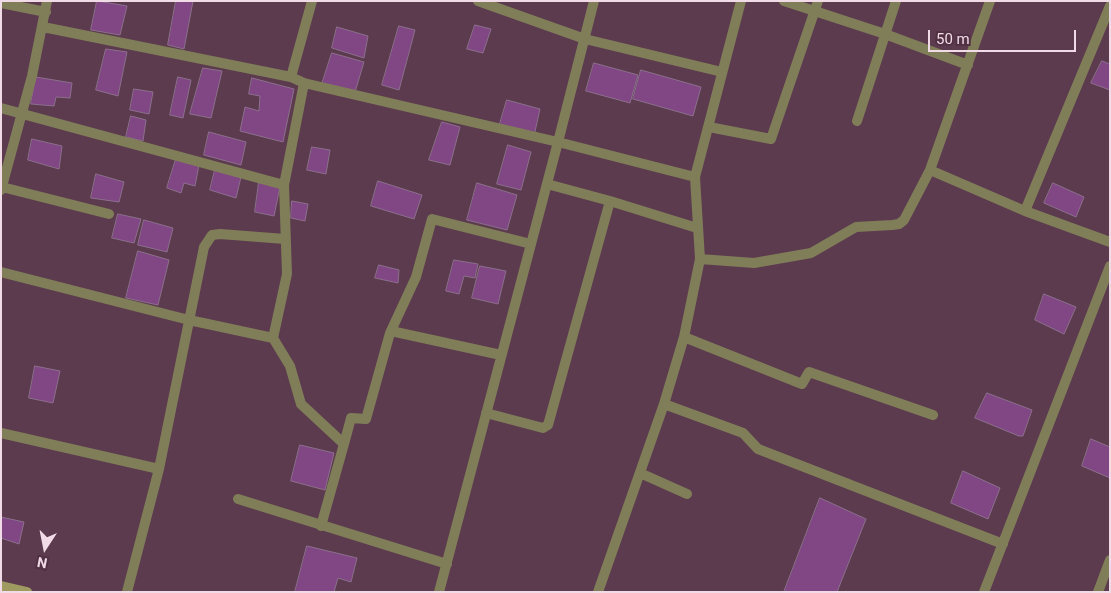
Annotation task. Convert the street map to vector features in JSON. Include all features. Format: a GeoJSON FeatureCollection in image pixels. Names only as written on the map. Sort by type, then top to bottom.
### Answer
{"type":"FeatureCollection","features":[{"type":"Feature","properties":{"kind":"main road"},"geometry":{"type":"LineString","coordinates":[[1,586],[27,592]]}},
{"type":"Feature","properties":{"kind":"street"},"geometry":{"type":"LineString","coordinates":[[47,1],[43,27],[23,113],[2,188],[109,214]]}},
{"type":"Feature","properties":{"kind":"street"},"geometry":{"type":"LineString","coordinates":[[291,77],[312,1]]}},
{"type":"Feature","properties":{"kind":"street"},"geometry":{"type":"LineString","coordinates":[[478,1],[584,39],[722,72]]}},
{"type":"Feature","properties":{"kind":"street"},"geometry":{"type":"LineString","coordinates":[[439,592],[594,1]]}},
{"type":"Feature","properties":{"kind":"street"},"geometry":{"type":"LineString","coordinates":[[598,592],[664,404],[684,337],[700,259],[695,177],[741,1]]}},
{"type":"Feature","properties":{"kind":"street"},"geometry":{"type":"LineString","coordinates":[[784,1],[885,34],[968,65]]}},
{"type":"Feature","properties":{"kind":"street"},"geometry":{"type":"LineString","coordinates":[[709,127],[771,139],[818,1]]}},
{"type":"Feature","properties":{"kind":"street"},"geometry":{"type":"LineString","coordinates":[[857,121],[896,1]]}},
{"type":"Feature","properties":{"kind":"street"},"geometry":{"type":"LineString","coordinates":[[700,259],[754,263],[811,253],[856,227],[899,224],[904,220],[930,170],[990,1]]}},
{"type":"Feature","properties":{"kind":"street"},"geometry":{"type":"LineString","coordinates":[[1,3],[46,12]]}},
{"type":"Feature","properties":{"kind":"street"},"geometry":{"type":"LineString","coordinates":[[1025,211],[1110,6]]}},
{"type":"Feature","properties":{"kind":"street"},"geometry":{"type":"LineString","coordinates":[[43,27],[291,77],[304,83],[558,142],[695,177]]}},
{"type":"Feature","properties":{"kind":"street"},"geometry":{"type":"LineString","coordinates":[[304,83],[284,185],[287,274],[273,338],[290,366],[301,404],[344,444]]}},
{"type":"Feature","properties":{"kind":"street"},"geometry":{"type":"LineString","coordinates":[[1,108],[284,185]]}},
{"type":"Feature","properties":{"kind":"street"},"geometry":{"type":"LineString","coordinates":[[930,170],[1025,211],[1110,242]]}},
{"type":"Feature","properties":{"kind":"street"},"geometry":{"type":"LineString","coordinates":[[547,184],[697,228]]}},
{"type":"Feature","properties":{"kind":"street"},"geometry":{"type":"LineString","coordinates":[[486,413],[543,428],[548,425],[610,201]]}},
{"type":"Feature","properties":{"kind":"street"},"geometry":{"type":"LineString","coordinates":[[321,526],[351,418],[366,419],[391,331],[416,277],[432,219],[531,244]]}},
{"type":"Feature","properties":{"kind":"street"},"geometry":{"type":"LineString","coordinates":[[127,592],[159,469],[204,247],[212,235],[220,234],[285,239]]}},
{"type":"Feature","properties":{"kind":"street"},"geometry":{"type":"LineString","coordinates":[[984,592],[1110,266]]}},
{"type":"Feature","properties":{"kind":"street"},"geometry":{"type":"LineString","coordinates":[[1,272],[189,320],[273,338]]}},
{"type":"Feature","properties":{"kind":"street"},"geometry":{"type":"LineString","coordinates":[[391,331],[501,355]]}},
{"type":"Feature","properties":{"kind":"street"},"geometry":{"type":"LineString","coordinates":[[684,337],[802,384],[808,372],[933,415]]}},
{"type":"Feature","properties":{"kind":"street"},"geometry":{"type":"LineString","coordinates":[[664,404],[743,434],[758,449],[1003,544]]}},
{"type":"Feature","properties":{"kind":"street"},"geometry":{"type":"LineString","coordinates":[[1,433],[159,469]]}},
{"type":"Feature","properties":{"kind":"street"},"geometry":{"type":"LineString","coordinates":[[640,473],[687,494]]}},
{"type":"Feature","properties":{"kind":"street"},"geometry":{"type":"LineString","coordinates":[[238,499],[447,564]]}},
{"type":"Feature","properties":{"kind":"street"},"geometry":{"type":"LineString","coordinates":[[1098,592],[1110,560]]}},
{"type":"Feature","properties":{"kind":"building"},"geometry":{"type":"Polygon","coordinates":[[[97,1],[127,6],[120,35],[91,30],[97,1]]]}},
{"type":"Feature","properties":{"kind":"building"},"geometry":{"type":"Polygon","coordinates":[[[176,1],[193,1],[184,49],[168,45],[176,1]]]}},
{"type":"Feature","properties":{"kind":"building"},"geometry":{"type":"Polygon","coordinates":[[[475,25],[491,29],[483,53],[467,49],[475,25]]]}},
{"type":"Feature","properties":{"kind":"building"},"geometry":{"type":"Polygon","coordinates":[[[399,26],[415,30],[399,90],[382,85],[399,26]]]}},
{"type":"Feature","properties":{"kind":"building"},"geometry":{"type":"Polygon","coordinates":[[[337,27],[368,36],[364,58],[332,48],[337,27]]]}},
{"type":"Feature","properties":{"kind":"building"},"geometry":{"type":"Polygon","coordinates":[[[106,49],[127,52],[118,96],[96,90],[106,49]]]}},
{"type":"Feature","properties":{"kind":"building"},"geometry":{"type":"Polygon","coordinates":[[[332,53],[364,62],[355,92],[322,84],[332,53]]]}},
{"type":"Feature","properties":{"kind":"building"},"geometry":{"type":"Polygon","coordinates":[[[1102,61],[1110,64],[1110,90],[1091,83],[1102,61]]]}},
{"type":"Feature","properties":{"kind":"building"},"geometry":{"type":"Polygon","coordinates":[[[594,63],[638,75],[630,103],[586,91],[594,63]]]}},
{"type":"Feature","properties":{"kind":"building"},"geometry":{"type":"Polygon","coordinates":[[[203,68],[222,71],[211,118],[190,114],[203,68]]]}},
{"type":"Feature","properties":{"kind":"building"},"geometry":{"type":"Polygon","coordinates":[[[641,70],[701,87],[693,116],[633,99],[641,70]]]}},
{"type":"Feature","properties":{"kind":"building"},"geometry":{"type":"Polygon","coordinates":[[[36,77],[72,83],[70,98],[56,97],[54,106],[31,104],[36,77]]]}},
{"type":"Feature","properties":{"kind":"building"},"geometry":{"type":"Polygon","coordinates":[[[178,77],[191,80],[183,118],[170,115],[178,77]]]}},
{"type":"Feature","properties":{"kind":"building"},"geometry":{"type":"Polygon","coordinates":[[[252,78],[294,89],[283,142],[240,131],[245,107],[259,111],[260,96],[249,94],[252,78]]]}},
{"type":"Feature","properties":{"kind":"building"},"geometry":{"type":"Polygon","coordinates":[[[134,89],[153,92],[149,114],[130,110],[134,89]]]}},
{"type":"Feature","properties":{"kind":"building"},"geometry":{"type":"Polygon","coordinates":[[[507,100],[540,109],[534,136],[499,127],[507,100]]]}},
{"type":"Feature","properties":{"kind":"building"},"geometry":{"type":"Polygon","coordinates":[[[131,116],[146,120],[143,141],[126,137],[131,116]]]}},
{"type":"Feature","properties":{"kind":"building"},"geometry":{"type":"Polygon","coordinates":[[[442,122],[460,127],[450,165],[429,160],[442,122]]]}},
{"type":"Feature","properties":{"kind":"building"},"geometry":{"type":"Polygon","coordinates":[[[209,132],[246,142],[241,165],[204,155],[209,132]]]}},
{"type":"Feature","properties":{"kind":"building"},"geometry":{"type":"Polygon","coordinates":[[[32,139],[62,146],[59,169],[28,160],[32,139]]]}},
{"type":"Feature","properties":{"kind":"building"},"geometry":{"type":"Polygon","coordinates":[[[508,145],[531,152],[521,190],[497,184],[508,145]]]}},
{"type":"Feature","properties":{"kind":"building"},"geometry":{"type":"Polygon","coordinates":[[[312,147],[330,150],[326,174],[307,170],[312,147]]]}},
{"type":"Feature","properties":{"kind":"building"},"geometry":{"type":"Polygon","coordinates":[[[176,159],[199,165],[195,186],[184,183],[181,193],[167,188],[176,159]]]}},
{"type":"Feature","properties":{"kind":"building"},"geometry":{"type":"Polygon","coordinates":[[[215,170],[241,177],[236,198],[210,190],[215,170]]]}},
{"type":"Feature","properties":{"kind":"building"},"geometry":{"type":"Polygon","coordinates":[[[96,174],[124,182],[119,202],[91,198],[96,174]]]}},
{"type":"Feature","properties":{"kind":"building"},"geometry":{"type":"Polygon","coordinates":[[[378,181],[422,195],[414,219],[371,206],[378,181]]]}},
{"type":"Feature","properties":{"kind":"building"},"geometry":{"type":"Polygon","coordinates":[[[259,182],[280,187],[274,216],[255,212],[259,182]]]}},
{"type":"Feature","properties":{"kind":"building"},"geometry":{"type":"Polygon","coordinates":[[[477,183],[517,195],[507,230],[467,220],[477,183]]]}},
{"type":"Feature","properties":{"kind":"building"},"geometry":{"type":"Polygon","coordinates":[[[1053,183],[1084,197],[1076,217],[1044,203],[1053,183]]]}},
{"type":"Feature","properties":{"kind":"building"},"geometry":{"type":"Polygon","coordinates":[[[292,201],[308,204],[305,221],[291,218],[292,201]]]}},
{"type":"Feature","properties":{"kind":"building"},"geometry":{"type":"Polygon","coordinates":[[[118,214],[141,219],[134,243],[112,238],[118,214]]]}},
{"type":"Feature","properties":{"kind":"building"},"geometry":{"type":"Polygon","coordinates":[[[144,220],[173,228],[167,252],[138,245],[144,220]]]}},
{"type":"Feature","properties":{"kind":"building"},"geometry":{"type":"Polygon","coordinates":[[[138,251],[169,260],[158,305],[126,298],[138,251]]]}},
{"type":"Feature","properties":{"kind":"building"},"geometry":{"type":"Polygon","coordinates":[[[454,260],[478,264],[475,278],[464,276],[459,294],[446,291],[454,260]]]}},
{"type":"Feature","properties":{"kind":"building"},"geometry":{"type":"Polygon","coordinates":[[[379,265],[399,270],[398,283],[375,278],[379,265]]]}},
{"type":"Feature","properties":{"kind":"building"},"geometry":{"type":"Polygon","coordinates":[[[480,266],[506,271],[498,304],[472,298],[480,266]]]}},
{"type":"Feature","properties":{"kind":"building"},"geometry":{"type":"Polygon","coordinates":[[[1044,294],[1076,307],[1064,334],[1035,320],[1044,294]]]}},
{"type":"Feature","properties":{"kind":"building"},"geometry":{"type":"Polygon","coordinates":[[[35,366],[60,371],[53,403],[29,398],[35,366]]]}},
{"type":"Feature","properties":{"kind":"building"},"geometry":{"type":"Polygon","coordinates":[[[987,393],[1032,410],[1023,436],[975,418],[987,393]]]}},
{"type":"Feature","properties":{"kind":"building"},"geometry":{"type":"Polygon","coordinates":[[[1091,439],[1110,447],[1110,478],[1082,466],[1091,439]]]}},
{"type":"Feature","properties":{"kind":"building"},"geometry":{"type":"Polygon","coordinates":[[[300,445],[334,453],[325,490],[291,481],[300,445]]]}},
{"type":"Feature","properties":{"kind":"building"},"geometry":{"type":"Polygon","coordinates":[[[963,471],[1000,488],[988,519],[951,503],[963,471]]]}},
{"type":"Feature","properties":{"kind":"building"},"geometry":{"type":"Polygon","coordinates":[[[820,498],[866,519],[837,592],[784,592],[820,498]]]}},
{"type":"Feature","properties":{"kind":"building"},"geometry":{"type":"Polygon","coordinates":[[[1,517],[24,522],[19,544],[1,538],[1,517]]]}},
{"type":"Feature","properties":{"kind":"building"},"geometry":{"type":"Polygon","coordinates":[[[307,546],[357,558],[351,582],[338,578],[334,592],[295,592],[307,546]]]}}]}
